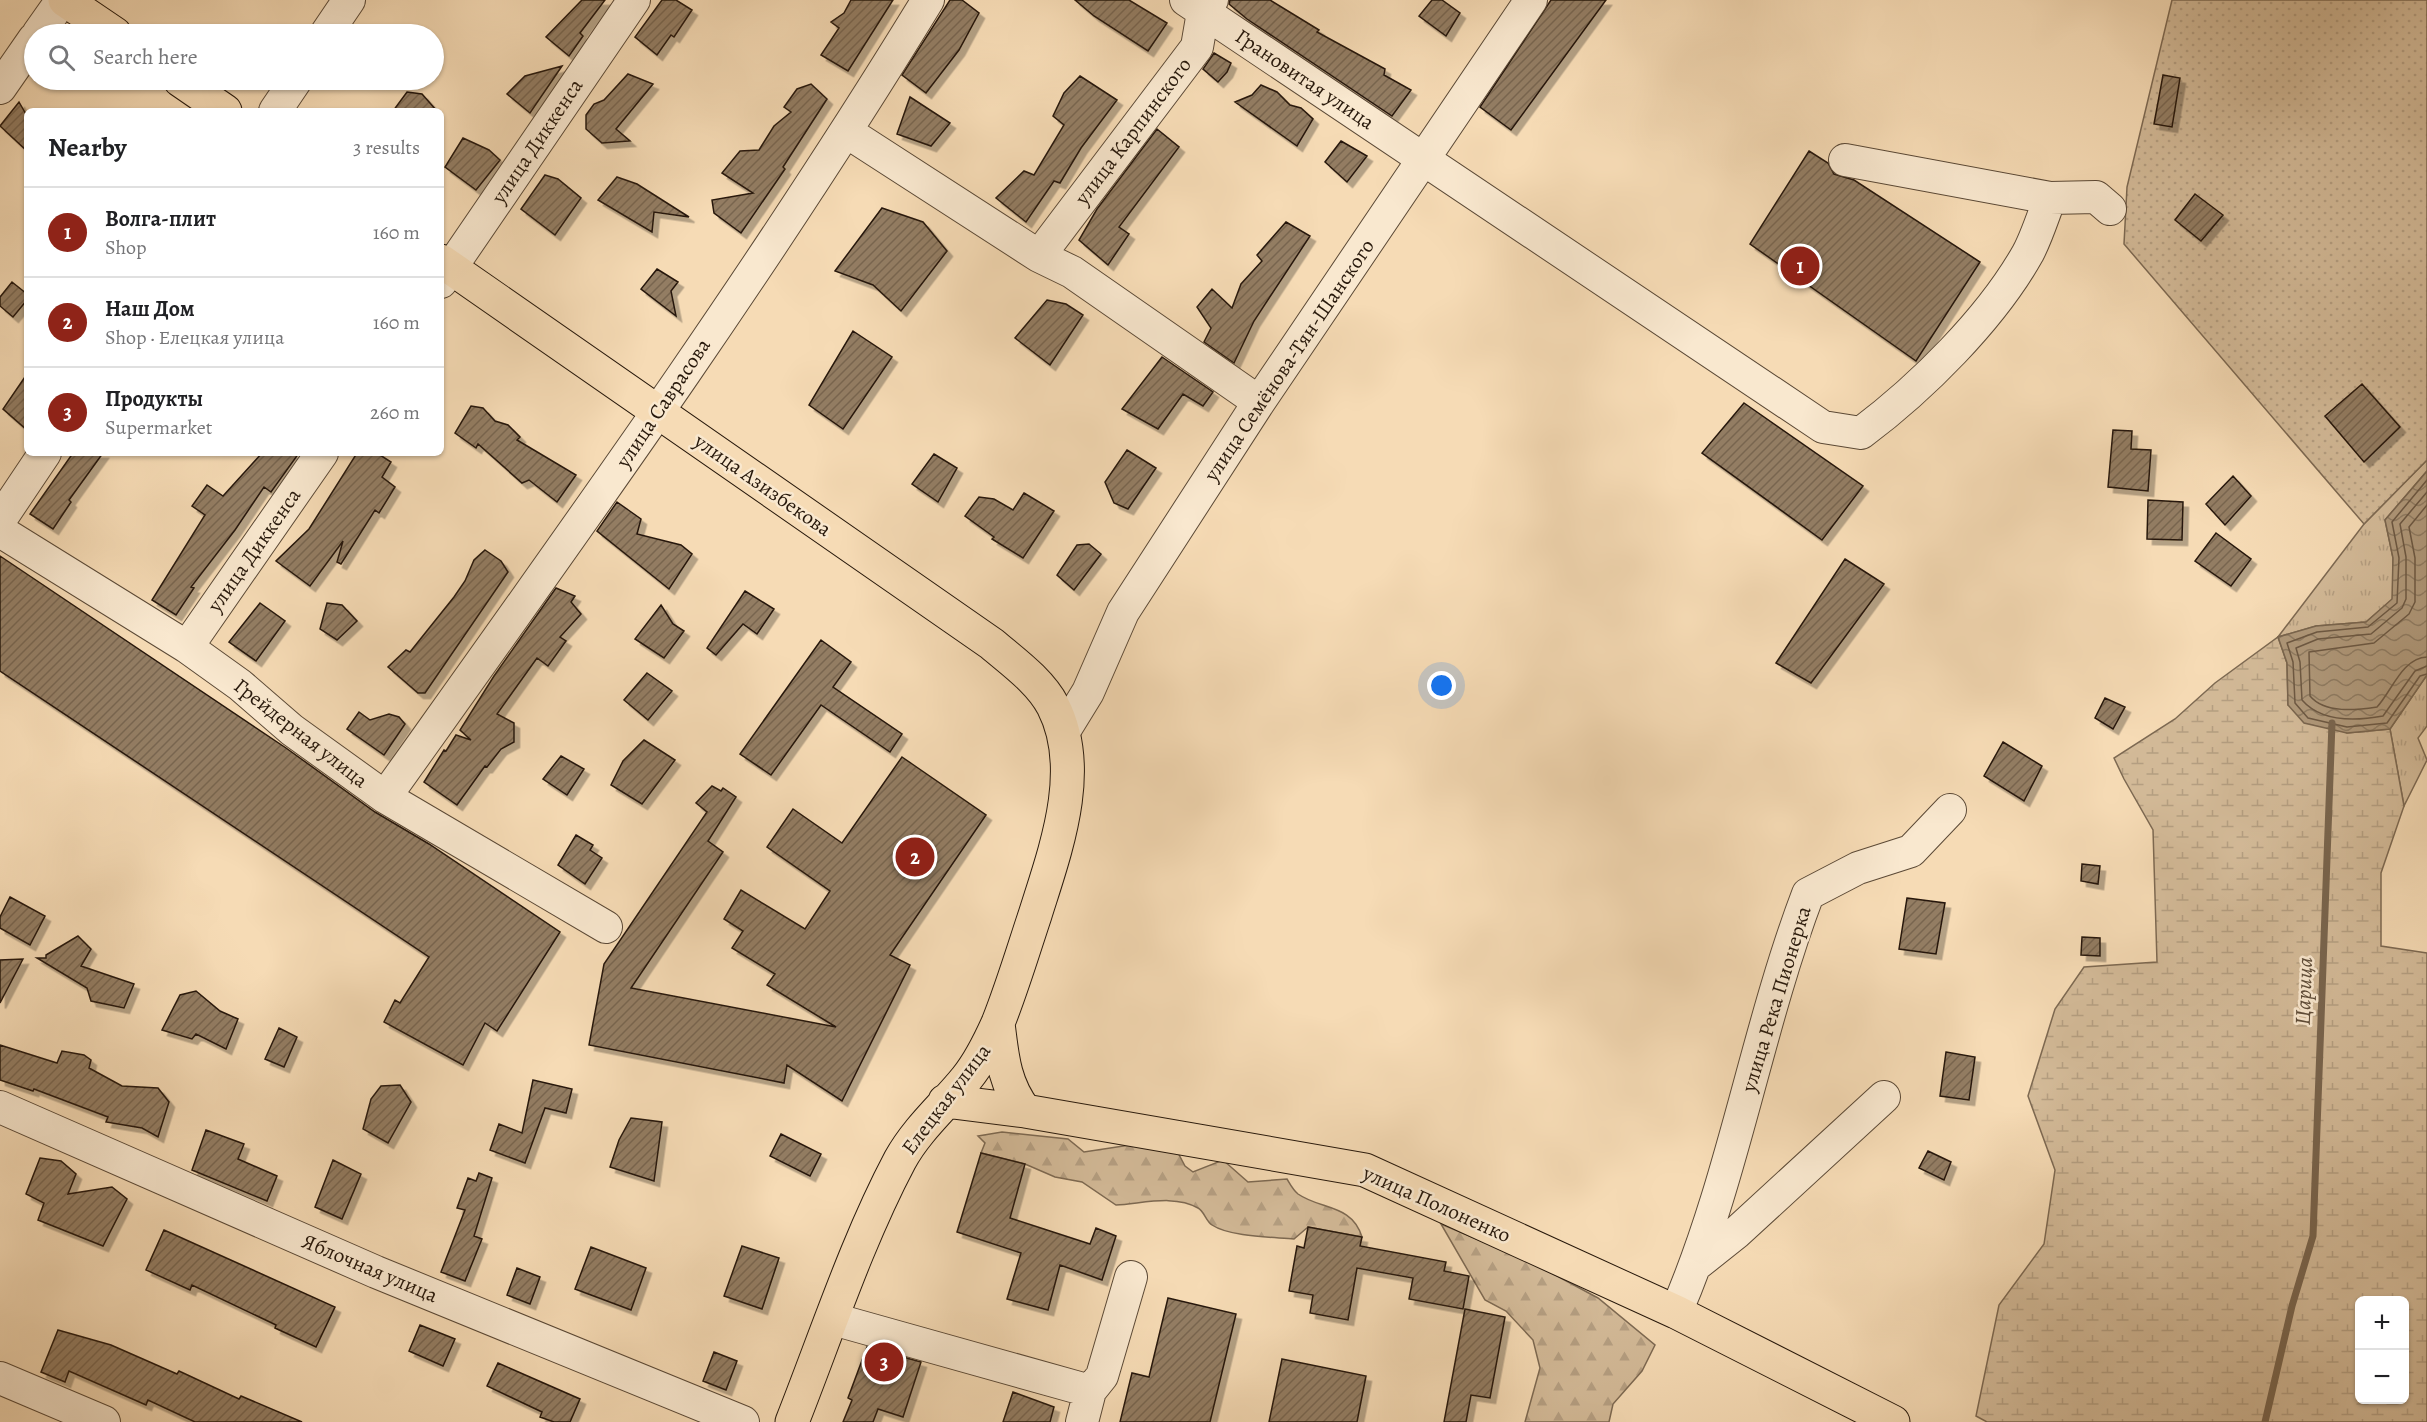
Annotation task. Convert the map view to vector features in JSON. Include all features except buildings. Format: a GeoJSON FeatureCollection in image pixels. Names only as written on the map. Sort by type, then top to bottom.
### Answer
{"type":"FeatureCollection","features":[{"type":"Feature","properties":{"kind":"main road"},"geometry":{"type":"LineString","coordinates":[[64,0],[100,24]]}},
{"type":"Feature","properties":{"kind":"main road"},"geometry":{"type":"LineString","coordinates":[[195,90],[221,108]]}},
{"type":"Feature","properties":{"kind":"main road","name":"улица Азизбекова"},"geometry":{"type":"LineString","coordinates":[[444,270],[659,412],[992,644],[1031,677],[1052,704],[1064,731]]}},
{"type":"Feature","properties":{"kind":"main road","name":"Елецкая улица"},"geometry":{"type":"LineString","coordinates":[[792,1422],[879,1205],[901,1158],[922,1127],[967,1077],[986,1049],[998,1023],[1052,858],[1064,804],[1067,762],[1064,731]]}},
{"type":"Feature","properties":{"kind":"main road"},"geometry":{"type":"LineString","coordinates":[[998,1023],[1004,1073],[1014,1097],[1026,1111]]}},
{"type":"Feature","properties":{"kind":"main road","name":"улица Полоненко"},"geometry":{"type":"LineString","coordinates":[[945,1101],[1026,1111],[1365,1170],[1676,1312],[1893,1422]]}},
{"type":"Feature","properties":{"kind":"street"},"geometry":{"type":"LineString","coordinates":[[46,24],[64,0]]}},
{"type":"Feature","properties":{"kind":"street"},"geometry":{"type":"LineString","coordinates":[[332,24],[348,0]]}},
{"type":"Feature","properties":{"kind":"street","name":"улица Диккенса"},"geometry":{"type":"LineString","coordinates":[[444,270],[634,0]]}},
{"type":"Feature","properties":{"kind":"street","name":"улица Саврасова"},"geometry":{"type":"LineString","coordinates":[[385,797],[659,412],[847,132],[928,0]]}},
{"type":"Feature","properties":{"kind":"street","name":"улица Семёнова-Тян-Шанского"},"geometry":{"type":"LineString","coordinates":[[1064,731],[1088,692],[1123,612],[1259,402],[1531,0]]}},
{"type":"Feature","properties":{"kind":"street","name":"Грановитая улица"},"geometry":{"type":"LineString","coordinates":[[1200,4],[1822,428],[1861,433],[1898,405],[1986,314],[2028,252],[2050,198]]}},
{"type":"Feature","properties":{"kind":"street","name":"улица Карпинского"},"geometry":{"type":"LineString","coordinates":[[1039,256],[1197,47],[1200,4]]}},
{"type":"Feature","properties":{"kind":"street"},"geometry":{"type":"LineString","coordinates":[[0,88],[24,53]]}},
{"type":"Feature","properties":{"kind":"street"},"geometry":{"type":"LineString","coordinates":[[277,108],[289,90]]}},
{"type":"Feature","properties":{"kind":"street"},"geometry":{"type":"LineString","coordinates":[[847,132],[1039,256],[1072,272],[1259,402]]}},
{"type":"Feature","properties":{"kind":"street"},"geometry":{"type":"LineString","coordinates":[[1845,160],[2050,198],[2096,197],[2110,209]]}},
{"type":"Feature","properties":{"kind":"street"},"geometry":{"type":"LineString","coordinates":[[0,520],[43,456]]}},
{"type":"Feature","properties":{"kind":"street","name":"улица Диккенса"},"geometry":{"type":"LineString","coordinates":[[187,647],[320,456]]}},
{"type":"Feature","properties":{"kind":"street","name":"Грейдерная улица"},"geometry":{"type":"LineString","coordinates":[[0,531],[187,647],[240,685],[292,730],[385,797],[606,927]]}},
{"type":"Feature","properties":{"kind":"street","name":"улица Река Пионерка"},"geometry":{"type":"LineString","coordinates":[[1676,1312],[1696,1264],[1755,1068],[1785,954],[1808,894],[1858,868],[1911,851],[1950,810]]}},
{"type":"Feature","properties":{"kind":"street","name":"улица Река Пионерка"},"geometry":{"type":"LineString","coordinates":[[1696,1264],[1736,1233],[1884,1097]]}},
{"type":"Feature","properties":{"kind":"street","name":"Яблочная улица"},"geometry":{"type":"LineString","coordinates":[[0,1107],[376,1272],[743,1422]]}},
{"type":"Feature","properties":{"kind":"street"},"geometry":{"type":"LineString","coordinates":[[1082,1422],[1090,1391],[1102,1376],[1131,1277]]}},
{"type":"Feature","properties":{"kind":"street"},"geometry":{"type":"LineString","coordinates":[[833,1319],[1090,1391]]}},
{"type":"Feature","properties":{"kind":"street"},"geometry":{"type":"LineString","coordinates":[[0,1378],[104,1422]]}},
{"type":"Feature","properties":{"kind":"green space"},"geometry":{"type":"Polygon","coordinates":[[[2172,0],[2427,0],[2427,460],[2364,524],[2124,244],[2127,187],[2172,0]]]}},
{"type":"Feature","properties":{"kind":"green space"},"geometry":{"type":"Polygon","coordinates":[[[2427,460],[2427,471],[2385,520],[2393,558],[2393,599],[2366,622],[2316,626],[2278,637],[2364,524],[2427,460]]]}},
{"type":"Feature","properties":{"kind":"green space"},"geometry":{"type":"Polygon","coordinates":[[[2278,637],[2287,663],[2288,705],[2347,733],[2390,729],[2404,806],[2381,873],[2381,946],[2427,953],[2427,1422],[1987,1422],[1976,1416],[1999,1305],[2044,1244],[2055,1170],[2028,1096],[2055,1009],[2084,967],[2157,962],[2153,830],[2114,758],[2175,719],[2215,683],[2278,637]]]}},
{"type":"Feature","properties":{"kind":"green space"},"geometry":{"type":"Polygon","coordinates":[[[2427,675],[2427,726],[2418,738],[2427,760],[2404,806],[2390,729],[2427,675]]]}},
{"type":"Feature","properties":{"kind":"green space"},"geometry":{"type":"Polygon","coordinates":[[[1002,1132],[1068,1139],[1084,1152],[1130,1145],[1178,1153],[1185,1166],[1193,1172],[1223,1160],[1248,1182],[1287,1179],[1298,1194],[1335,1209],[1351,1219],[1362,1237],[1308,1227],[1294,1239],[1252,1236],[1220,1229],[1212,1225],[1198,1208],[1179,1201],[1116,1205],[1082,1182],[1055,1177],[1025,1164],[981,1153],[985,1143],[978,1136],[1002,1132]]]}},
{"type":"Feature","properties":{"kind":"green space"},"geometry":{"type":"Polygon","coordinates":[[[1441,1224],[1529,1261],[1598,1298],[1655,1345],[1642,1371],[1613,1404],[1609,1422],[1525,1422],[1540,1368],[1533,1340],[1506,1311],[1485,1300],[1441,1224]]]}},
{"type":"Feature","properties":{"kind":"water"},"geometry":{"type":"Polygon","coordinates":[[[2427,471],[2427,675],[2390,729],[2347,733],[2304,723],[2288,705],[2287,663],[2278,637],[2316,626],[2366,622],[2392,599],[2393,558],[2385,520],[2427,471]]]}},
{"type":"Feature","properties":{"kind":"waterway","name":"Царица"},"geometry":{"type":"LineString","coordinates":[[2265,1422],[2292,1306],[2313,1236],[2332,723]]}},
{"type":"Feature","properties":{"kind":"place","name":"Волга-плит"},"geometry":{"type":"Point","coordinates":[1800,266]}},
{"type":"Feature","properties":{"kind":"place","name":"Наш Дом"},"geometry":{"type":"Point","coordinates":[915,857]}},
{"type":"Feature","properties":{"kind":"place","name":"Продукты"},"geometry":{"type":"Point","coordinates":[884,1362]}}]}
